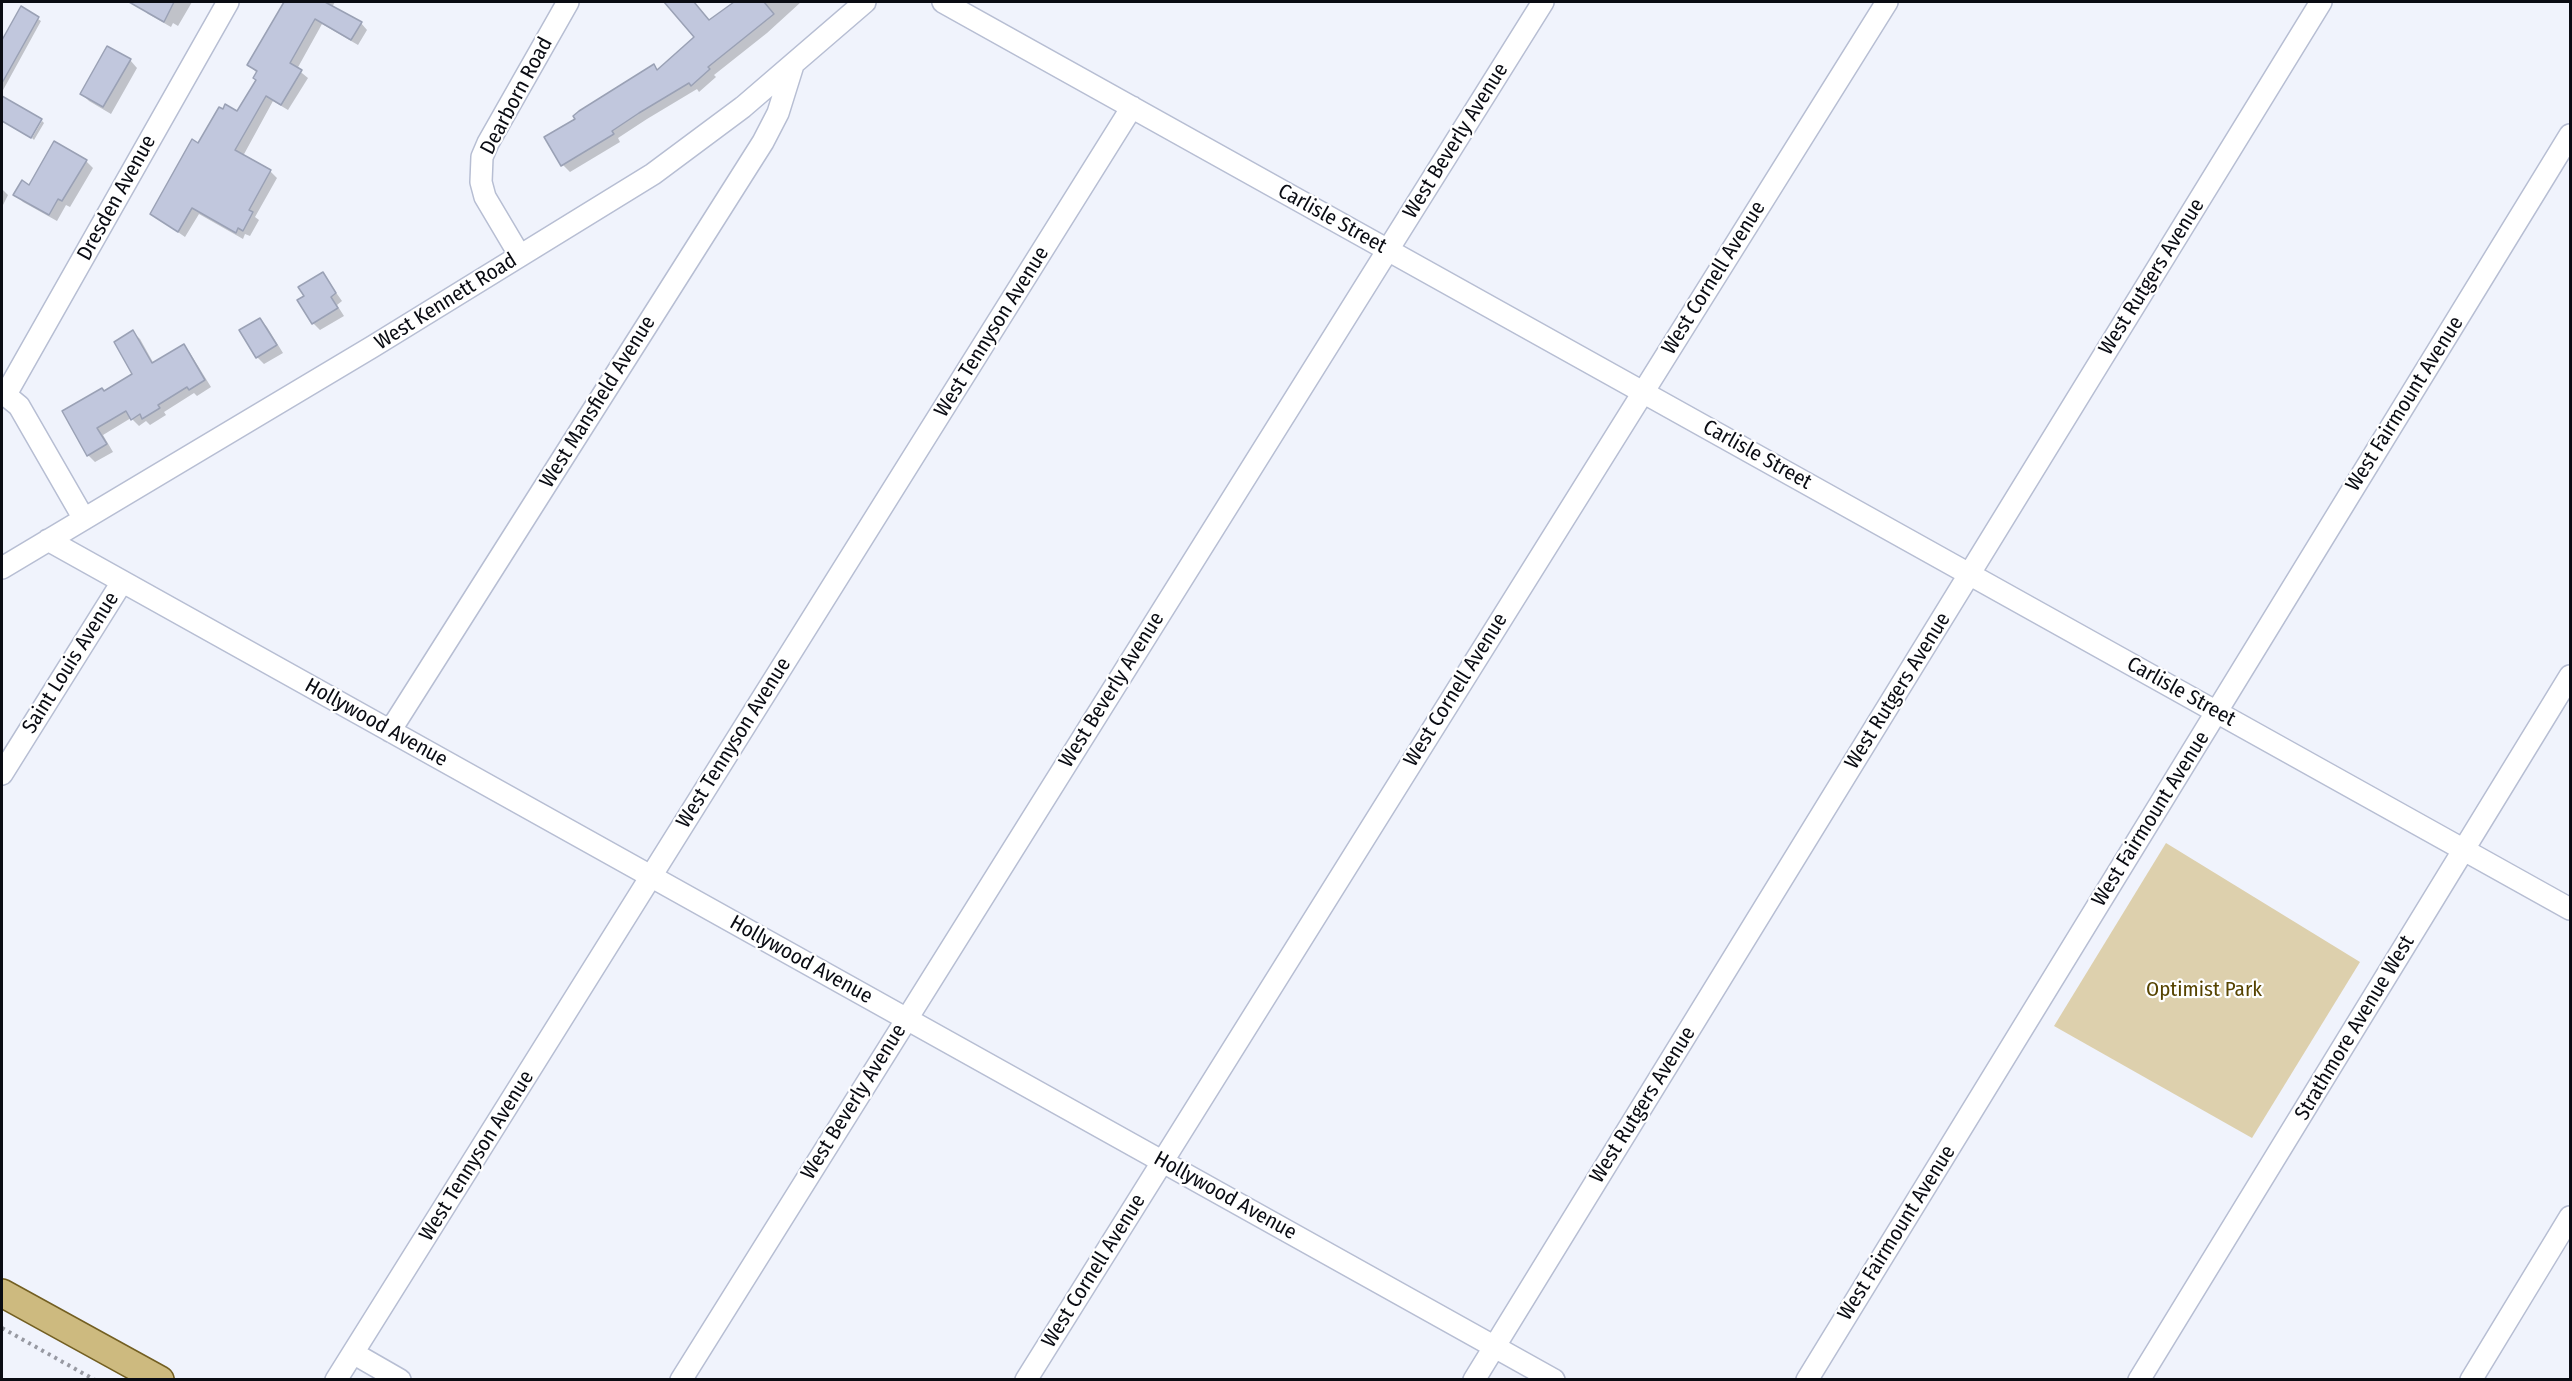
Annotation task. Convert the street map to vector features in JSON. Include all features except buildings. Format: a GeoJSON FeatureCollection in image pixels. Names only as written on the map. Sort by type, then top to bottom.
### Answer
{"type":"FeatureCollection","features":[{"type":"Feature","properties":{"kind":"main road"},"geometry":{"type":"LineString","coordinates":[[2,1293],[160,1380]]}},
{"type":"Feature","properties":{"kind":"street","name":"Dresden Avenue"},"geometry":{"type":"LineString","coordinates":[[4,393],[228,2]]}},
{"type":"Feature","properties":{"kind":"street","name":"Dearborn Road"},"geometry":{"type":"LineString","coordinates":[[520,256],[485,197],[481,182],[482,158],[488,142],[568,2]]}},
{"type":"Feature","properties":{"kind":"street","name":"West Kennett Road"},"geometry":{"type":"LineString","coordinates":[[2,568],[520,256],[684,153],[865,2]]}},
{"type":"Feature","properties":{"kind":"street","name":"Carlisle Street"},"geometry":{"type":"LineString","coordinates":[[943,2],[2571,909]]}},
{"type":"Feature","properties":{"kind":"street","name":"West Cornell Avenue"},"geometry":{"type":"LineString","coordinates":[[1026,1380],[1887,2]]}},
{"type":"Feature","properties":{"kind":"street","name":"West Rutgers Avenue"},"geometry":{"type":"LineString","coordinates":[[1474,1380],[2321,2]]}},
{"type":"Feature","properties":{"kind":"street","name":"West Beverly Avenue"},"geometry":{"type":"LineString","coordinates":[[681,1380],[1388,250],[1539,3]]}},
{"type":"Feature","properties":{"kind":"street","name":"West Mansfield Avenue"},"geometry":{"type":"LineString","coordinates":[[390,731],[763,142],[778,113],[792,65]]}},
{"type":"Feature","properties":{"kind":"street","name":"West Tennyson Avenue"},"geometry":{"type":"LineString","coordinates":[[336,1380],[1132,107]]}},
{"type":"Feature","properties":{"kind":"street","name":"West Fairmount Avenue"},"geometry":{"type":"LineString","coordinates":[[1807,1380],[2571,135]]}},
{"type":"Feature","properties":{"kind":"street"},"geometry":{"type":"LineString","coordinates":[[4,393],[20,406],[84,519]]}},
{"type":"Feature","properties":{"kind":"street","name":"Hollywood Avenue"},"geometry":{"type":"LineString","coordinates":[[48,540],[1554,1380]]}},
{"type":"Feature","properties":{"kind":"street","name":"Saint Louis Avenue"},"geometry":{"type":"LineString","coordinates":[[2,774],[122,582]]}},
{"type":"Feature","properties":{"kind":"street","name":"Strathmore Avenue West"},"geometry":{"type":"LineString","coordinates":[[2139,1380],[2571,676]]}},
{"type":"Feature","properties":{"kind":"street"},"geometry":{"type":"LineString","coordinates":[[2471,1380],[2571,1217]]}},
{"type":"Feature","properties":{"kind":"street"},"geometry":{"type":"LineString","coordinates":[[353,1353],[399,1380]]}},
{"type":"Feature","properties":{"kind":"path"},"geometry":{"type":"LineString","coordinates":[[2,1328],[95,1380]]}},
{"type":"Feature","properties":{"kind":"green space","name":"Optimist Park"},"geometry":{"type":"Polygon","coordinates":[[[2166,843],[2360,962],[2252,1138],[2054,1026],[2166,843]]]}}]}
